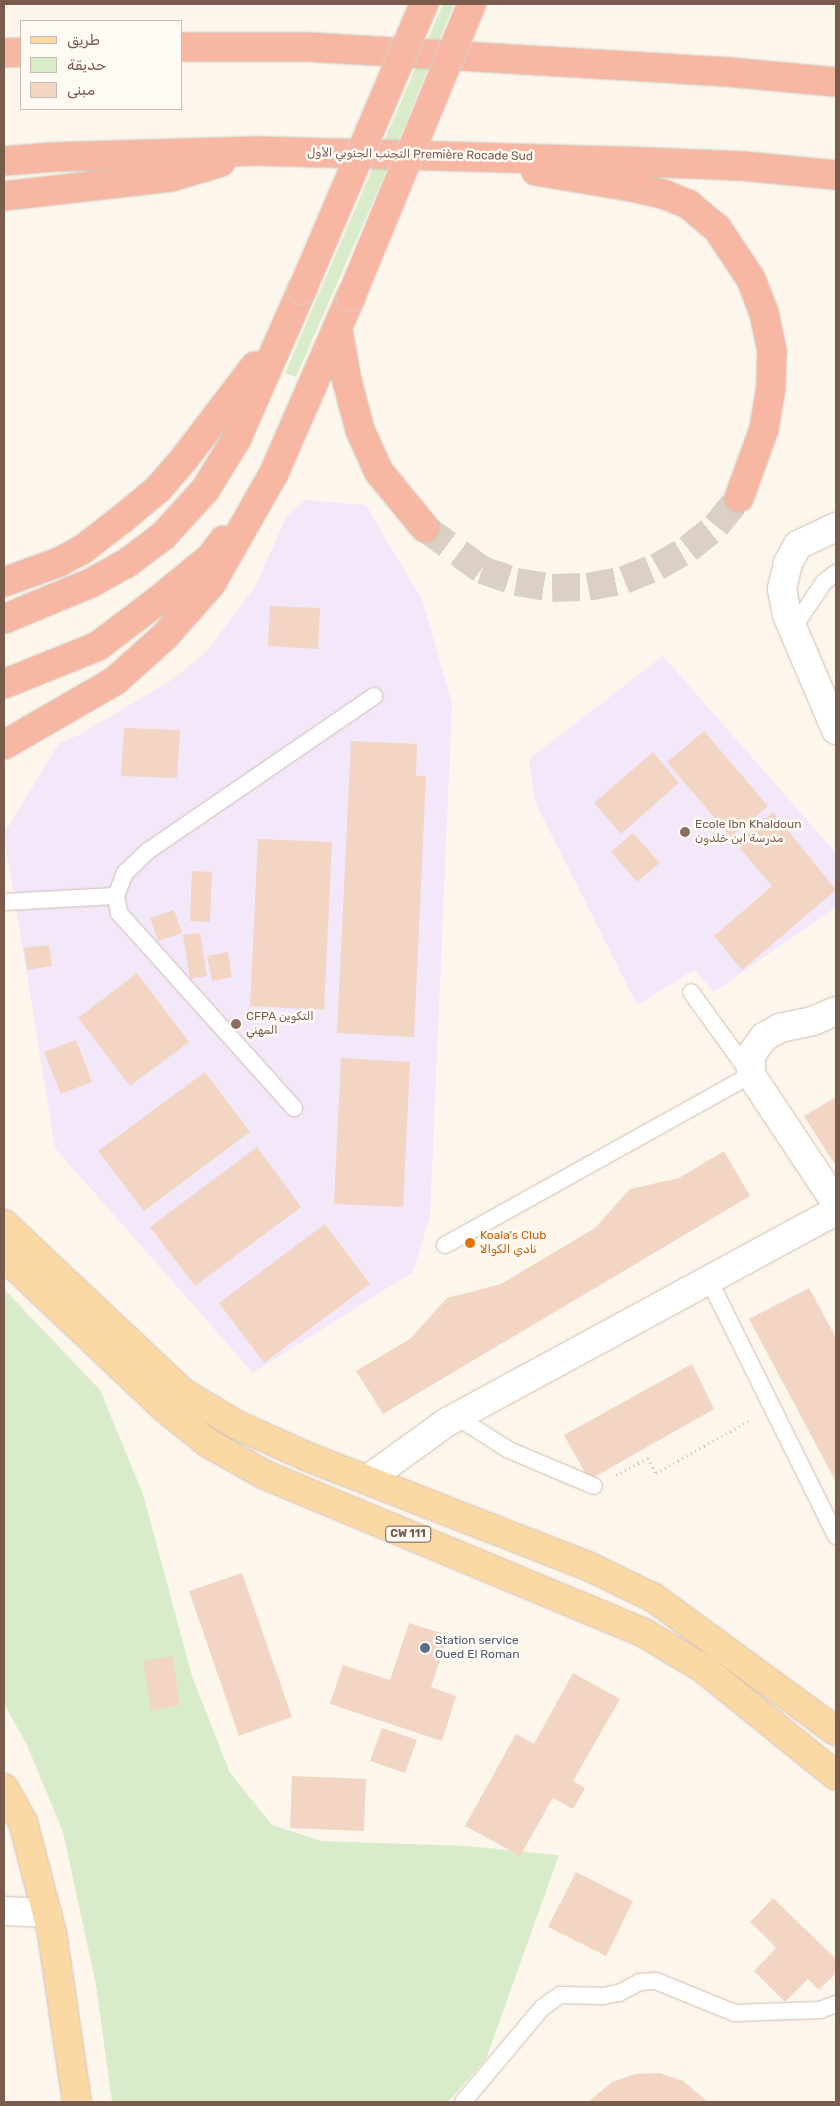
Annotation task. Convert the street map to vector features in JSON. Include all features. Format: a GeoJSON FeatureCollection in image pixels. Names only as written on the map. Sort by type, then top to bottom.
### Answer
{"type":"FeatureCollection","features":[{"type":"Feature","properties":{"kind":"highway"},"geometry":{"type":"LineString","coordinates":[[4,619],[91,583],[127,563],[162,536],[205,490],[236,440],[424,4]]}},
{"type":"Feature","properties":{"kind":"highway"},"geometry":{"type":"LineString","coordinates":[[4,745],[115,681],[165,636],[211,584],[274,473],[338,331],[350,297],[472,4]]}},
{"type":"Feature","properties":{"kind":"highway"},"geometry":{"type":"LineString","coordinates":[[182,47],[308,47],[728,72],[836,82]]}},
{"type":"Feature","properties":{"kind":"highway"},"geometry":{"type":"LineString","coordinates":[[4,53],[20,52]]}},
{"type":"Feature","properties":{"kind":"highway"},"geometry":{"type":"LineString","coordinates":[[4,196],[171,177],[256,151]]}},
{"type":"Feature","properties":{"kind":"highway","name":"التجنب الجنوبي الأول Première Rocade Sud"},"geometry":{"type":"LineString","coordinates":[[4,162],[54,156],[256,151],[489,156],[742,166],[836,175]]}},
{"type":"Feature","properties":{"kind":"highway"},"geometry":{"type":"LineString","coordinates":[[489,156],[526,169],[663,194],[688,204],[717,228],[752,279],[764,313],[772,352],[764,429],[738,498]]}},
{"type":"Feature","properties":{"kind":"highway"},"geometry":{"type":"LineString","coordinates":[[4,582],[58,562],[83,549],[158,489],[246,381],[302,290]]}},
{"type":"Feature","properties":{"kind":"highway"},"geometry":{"type":"LineString","coordinates":[[338,331],[347,381],[360,430],[379,472],[425,528]]}},
{"type":"Feature","properties":{"kind":"highway"},"geometry":{"type":"LineString","coordinates":[[4,684],[98,646],[160,600],[211,557],[274,473]]}},
{"type":"Feature","properties":{"kind":"main road"},"geometry":{"type":"LineString","coordinates":[[4,1224],[182,1392],[237,1425],[588,1566],[654,1598],[836,1731]]}},
{"type":"Feature","properties":{"kind":"main road","name":"CW 111"},"geometry":{"type":"LineString","coordinates":[[4,1256],[166,1409],[208,1443],[265,1476],[644,1633],[704,1669],[836,1776]]}},
{"type":"Feature","properties":{"kind":"main road"},"geometry":{"type":"LineString","coordinates":[[4,1788],[23,1822],[47,1913],[77,2102]]}},
{"type":"Feature","properties":{"kind":"street"},"geometry":{"type":"LineString","coordinates":[[836,526],[798,545],[788,563],[782,589],[793,628],[836,730]]}},
{"type":"Feature","properties":{"kind":"street"},"geometry":{"type":"LineString","coordinates":[[836,1011],[813,1021],[780,1028],[764,1037],[751,1055],[751,1075],[836,1202]]}},
{"type":"Feature","properties":{"kind":"street"},"geometry":{"type":"LineString","coordinates":[[368,1479],[457,1416],[836,1211]]}},
{"type":"Feature","properties":{"kind":"street"},"geometry":{"type":"LineString","coordinates":[[4,1911],[47,1913]]}},
{"type":"Feature","properties":{"kind":"lane"},"geometry":{"type":"LineString","coordinates":[[793,628],[824,582],[836,573]]}},
{"type":"Feature","properties":{"kind":"lane"},"geometry":{"type":"LineString","coordinates":[[294,1108],[119,913],[116,896],[125,873],[148,851],[374,696]]}},
{"type":"Feature","properties":{"kind":"lane"},"geometry":{"type":"LineString","coordinates":[[4,902],[116,896]]}},
{"type":"Feature","properties":{"kind":"lane"},"geometry":{"type":"LineString","coordinates":[[445,1245],[751,1075],[691,992]]}},
{"type":"Feature","properties":{"kind":"lane"},"geometry":{"type":"LineString","coordinates":[[709,1280],[836,1536]]}},
{"type":"Feature","properties":{"kind":"lane"},"geometry":{"type":"LineString","coordinates":[[457,1416],[530,1460],[594,1486]]}},
{"type":"Feature","properties":{"kind":"lane"},"geometry":{"type":"LineString","coordinates":[[463,2102],[542,2008],[560,1995],[603,1996],[619,1993],[640,1982],[656,1981],[735,2014],[820,2010],[836,2004]]}},
{"type":"Feature","properties":{"kind":"path"},"geometry":{"type":"LineString","coordinates":[[594,1486],[648,1458],[656,1473],[729,1433]]}},
{"type":"Feature","properties":{"kind":"shaded area","name":"CFPA التكوين المهني"},"geometry":{"type":"Polygon","coordinates":[[[305,500],[366,505],[423,602],[452,703],[430,1217],[413,1272],[253,1373],[55,1148],[4,834],[59,743],[81,734],[173,679],[208,650],[255,586],[287,516],[305,500]]]}},
{"type":"Feature","properties":{"kind":"shaded area","name":"Ecole Ibn Khaldoun مدرسة ابن خلدون"},"geometry":{"type":"Polygon","coordinates":[[[663,656],[836,853],[836,907],[714,992],[694,970],[637,1005],[535,802],[529,759],[663,656]]]}},
{"type":"Feature","properties":{"kind":"green space"},"geometry":{"type":"Polygon","coordinates":[[[443,4],[454,4],[384,176],[296,377],[285,373],[443,4]]]}},
{"type":"Feature","properties":{"kind":"green space"},"geometry":{"type":"Polygon","coordinates":[[[4,1289],[100,1390],[143,1494],[192,1676],[230,1773],[272,1825],[321,1841],[467,1846],[559,1855],[486,2059],[448,2102],[112,2102],[96,1985],[63,1832],[27,1745],[4,1704],[4,1289]]]}},
{"type":"Feature","properties":{"kind":"building"},"geometry":{"type":"Polygon","coordinates":[[[270,606],[320,608],[318,649],[268,646],[270,606]]]}},
{"type":"Feature","properties":{"kind":"building"},"geometry":{"type":"Polygon","coordinates":[[[124,728],[180,730],[177,778],[121,776],[124,728]]]}},
{"type":"Feature","properties":{"kind":"building"},"geometry":{"type":"Polygon","coordinates":[[[704,731],[768,806],[731,837],[667,762],[704,731]]]}},
{"type":"Feature","properties":{"kind":"building"},"geometry":{"type":"Polygon","coordinates":[[[351,741],[417,744],[416,776],[426,776],[414,1037],[337,1033],[351,741]]]}},
{"type":"Feature","properties":{"kind":"building"},"geometry":{"type":"Polygon","coordinates":[[[653,752],[679,783],[621,834],[594,803],[653,752]]]}},
{"type":"Feature","properties":{"kind":"building"},"geometry":{"type":"Polygon","coordinates":[[[773,812],[836,890],[742,970],[714,936],[772,886],[736,844],[773,812]]]}},
{"type":"Feature","properties":{"kind":"building"},"geometry":{"type":"Polygon","coordinates":[[[633,833],[660,863],[637,882],[611,852],[633,833]]]}},
{"type":"Feature","properties":{"kind":"building"},"geometry":{"type":"Polygon","coordinates":[[[258,839],[332,842],[324,1010],[250,1006],[258,839]]]}},
{"type":"Feature","properties":{"kind":"building"},"geometry":{"type":"Polygon","coordinates":[[[192,871],[212,872],[210,922],[190,921],[192,871]]]}},
{"type":"Feature","properties":{"kind":"building"},"geometry":{"type":"Polygon","coordinates":[[[174,910],[182,933],[158,941],[150,918],[174,910]]]}},
{"type":"Feature","properties":{"kind":"building"},"geometry":{"type":"Polygon","coordinates":[[[200,933],[207,976],[190,979],[183,935],[200,933]]]}},
{"type":"Feature","properties":{"kind":"building"},"geometry":{"type":"Polygon","coordinates":[[[49,945],[52,966],[27,970],[24,948],[49,945]]]}},
{"type":"Feature","properties":{"kind":"building"},"geometry":{"type":"Polygon","coordinates":[[[228,952],[232,977],[212,981],[207,956],[228,952]]]}},
{"type":"Feature","properties":{"kind":"building"},"geometry":{"type":"Polygon","coordinates":[[[137,973],[189,1042],[130,1086],[78,1018],[137,973]]]}},
{"type":"Feature","properties":{"kind":"building"},"geometry":{"type":"Polygon","coordinates":[[[76,1040],[92,1082],[61,1094],[44,1052],[76,1040]]]}},
{"type":"Feature","properties":{"kind":"building"},"geometry":{"type":"Polygon","coordinates":[[[341,1058],[410,1062],[403,1207],[334,1204],[341,1058]]]}},
{"type":"Feature","properties":{"kind":"building"},"geometry":{"type":"Polygon","coordinates":[[[205,1072],[250,1132],[144,1211],[98,1151],[205,1072]]]}},
{"type":"Feature","properties":{"kind":"building"},"geometry":{"type":"Polygon","coordinates":[[[836,1097],[836,1162],[834,1163],[804,1116],[836,1097]]]}},
{"type":"Feature","properties":{"kind":"building"},"geometry":{"type":"Polygon","coordinates":[[[257,1147],[301,1207],[195,1286],[150,1227],[257,1147]]]}},
{"type":"Feature","properties":{"kind":"building"},"geometry":{"type":"Polygon","coordinates":[[[724,1151],[750,1196],[383,1414],[356,1371],[410,1339],[447,1298],[501,1284],[595,1228],[630,1189],[679,1178],[724,1151]]]}},
{"type":"Feature","properties":{"kind":"building"},"geometry":{"type":"Polygon","coordinates":[[[325,1224],[370,1284],[264,1363],[219,1303],[325,1224]]]}},
{"type":"Feature","properties":{"kind":"building"},"geometry":{"type":"Polygon","coordinates":[[[809,1288],[836,1338],[836,1482],[749,1319],[809,1288]]]}},
{"type":"Feature","properties":{"kind":"building"},"geometry":{"type":"Polygon","coordinates":[[[692,1364],[714,1409],[589,1480],[564,1435],[692,1364]]]}},
{"type":"Feature","properties":{"kind":"building"},"geometry":{"type":"Polygon","coordinates":[[[242,1573],[292,1717],[239,1736],[189,1591],[242,1573]]]}},
{"type":"Feature","properties":{"kind":"building"},"geometry":{"type":"Polygon","coordinates":[[[409,1623],[448,1635],[431,1687],[456,1696],[442,1741],[330,1704],[343,1665],[390,1680],[409,1623]]]}},
{"type":"Feature","properties":{"kind":"building"},"geometry":{"type":"Polygon","coordinates":[[[172,1656],[180,1705],[151,1710],[143,1661],[172,1656]]]}},
{"type":"Feature","properties":{"kind":"building"},"geometry":{"type":"Polygon","coordinates":[[[573,1673],[620,1699],[573,1781],[585,1788],[573,1809],[553,1798],[520,1856],[465,1826],[516,1734],[534,1744],[573,1673]]]}},
{"type":"Feature","properties":{"kind":"building"},"geometry":{"type":"Polygon","coordinates":[[[382,1728],[417,1740],[405,1773],[370,1761],[382,1728]]]}},
{"type":"Feature","properties":{"kind":"building"},"geometry":{"type":"Polygon","coordinates":[[[292,1776],[366,1779],[364,1831],[290,1828],[292,1776]]]}},
{"type":"Feature","properties":{"kind":"building"},"geometry":{"type":"Polygon","coordinates":[[[576,1872],[633,1901],[606,1956],[548,1927],[576,1872]]]}},
{"type":"Feature","properties":{"kind":"building"},"geometry":{"type":"Polygon","coordinates":[[[773,1898],[836,1959],[836,1973],[819,1990],[750,1922],[773,1898]]]}},
{"type":"Feature","properties":{"kind":"building"},"geometry":{"type":"Polygon","coordinates":[[[776,1948],[808,1979],[785,2002],[754,1971],[776,1948]]]}},
{"type":"Feature","properties":{"kind":"building"},"geometry":{"type":"Polygon","coordinates":[[[660,2073],[683,2081],[708,2102],[588,2102],[612,2082],[635,2074],[660,2073]]]}},
{"type":"Feature","properties":{"kind":"tunnel"},"geometry":{"type":"LineString","coordinates":[[425,528],[482,570],[516,582],[552,588],[588,587],[624,580],[657,567],[688,549],[716,526],[739,498]]}},
{"type":"Feature","properties":{"kind":"place","name":"Ecole Ibn Khaldoun مدرسة ابن خلدون"},"geometry":{"type":"Point","coordinates":[685,832]}},
{"type":"Feature","properties":{"kind":"place","name":"CFPA التكوين المهني"},"geometry":{"type":"Point","coordinates":[236,1024]}},
{"type":"Feature","properties":{"kind":"place","name":"Koala's Club نادي الكوالا"},"geometry":{"type":"Point","coordinates":[470,1243]}},
{"type":"Feature","properties":{"kind":"place","name":"Station service Oued El Roman"},"geometry":{"type":"Point","coordinates":[425,1648]}}]}
